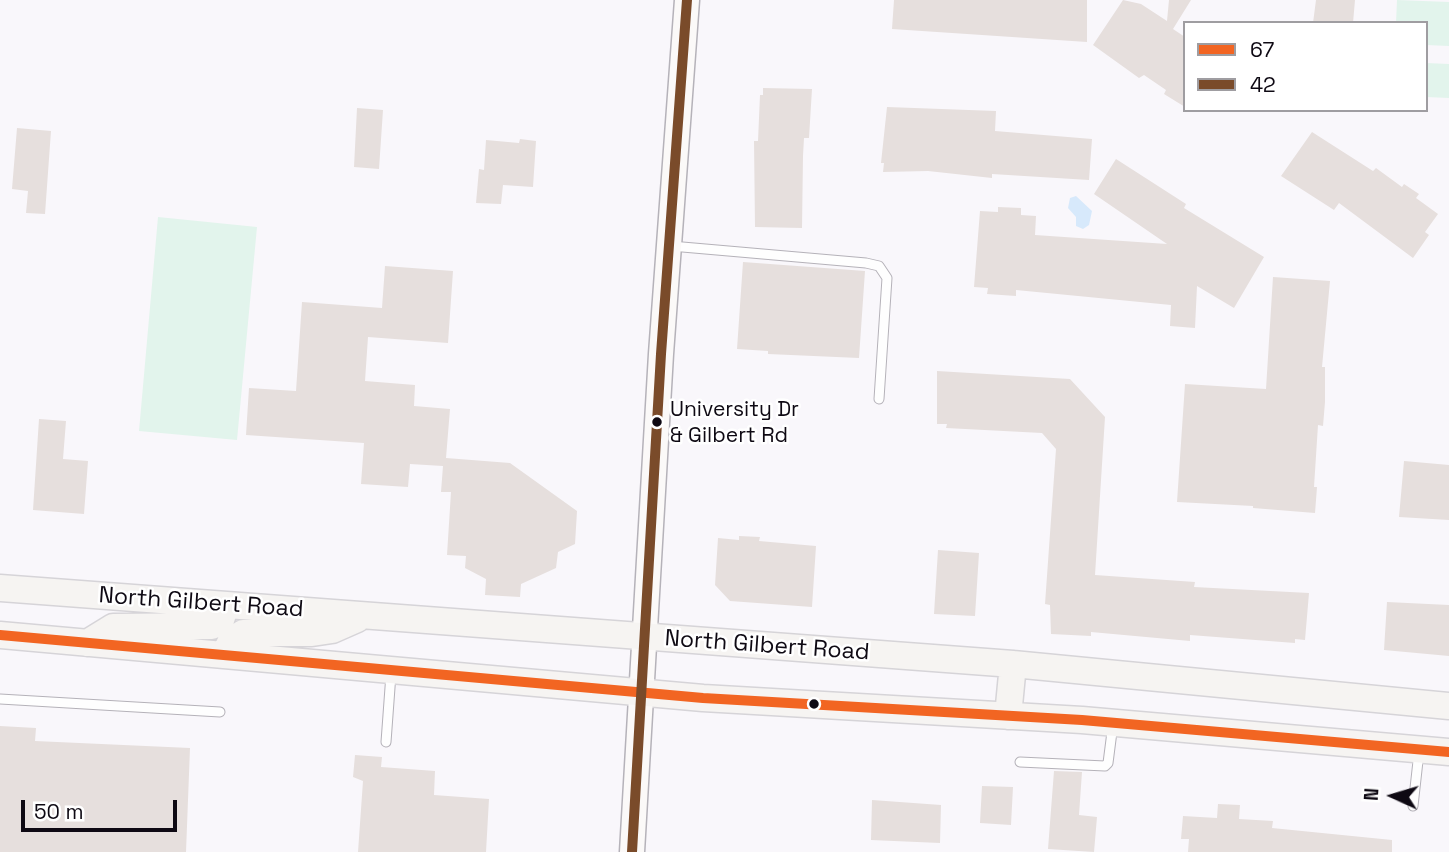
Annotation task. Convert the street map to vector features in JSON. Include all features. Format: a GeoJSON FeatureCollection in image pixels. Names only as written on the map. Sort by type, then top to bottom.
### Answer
{"type":"FeatureCollection","features":[{"type":"Feature","properties":{"kind":"main road"},"geometry":{"type":"LineString","coordinates":[[632,852],[639,692],[645,638],[668,246],[687,0]]}},
{"type":"Feature","properties":{"kind":"main road","name":"North Gilbert Road"},"geometry":{"type":"LineString","coordinates":[[0,588],[1013,664],[1449,706]]}},
{"type":"Feature","properties":{"kind":"main road"},"geometry":{"type":"LineString","coordinates":[[87,643],[113,627],[212,626],[221,620],[226,605]]}},
{"type":"Feature","properties":{"kind":"main road"},"geometry":{"type":"LineString","coordinates":[[224,655],[231,641],[243,633],[312,633],[332,630],[365,616]]}},
{"type":"Feature","properties":{"kind":"main road","name":"North Gilbert Road"},"geometry":{"type":"LineString","coordinates":[[0,635],[639,692],[1113,723],[1449,752]]}},
{"type":"Feature","properties":{"kind":"main road"},"geometry":{"type":"LineString","coordinates":[[1008,716],[1013,664]]}},
{"type":"Feature","properties":{"kind":"main road"},"geometry":{"type":"LineString","coordinates":[[1327,740],[1332,695]]}},
{"type":"Feature","properties":{"kind":"lane"},"geometry":{"type":"LineString","coordinates":[[668,246],[866,262],[879,266],[887,278],[879,399]]}},
{"type":"Feature","properties":{"kind":"lane"},"geometry":{"type":"LineString","coordinates":[[386,742],[392,670]]}},
{"type":"Feature","properties":{"kind":"lane"},"geometry":{"type":"LineString","coordinates":[[0,699],[220,712]]}},
{"type":"Feature","properties":{"kind":"lane"},"geometry":{"type":"LineString","coordinates":[[1020,762],[1105,766],[1108,763],[1113,723]]}},
{"type":"Feature","properties":{"kind":"lane"},"geometry":{"type":"LineString","coordinates":[[1413,806],[1419,749]]}},
{"type":"Feature","properties":{"kind":"shaded area"},"geometry":{"type":"Polygon","coordinates":[[[1397,0],[1449,2],[1449,46],[1428,45],[1428,21],[1396,21],[1397,0]]]}},
{"type":"Feature","properties":{"kind":"shaded area"},"geometry":{"type":"Polygon","coordinates":[[[1428,63],[1449,64],[1449,98],[1428,97],[1428,63]]]}},
{"type":"Feature","properties":{"kind":"shaded area"},"geometry":{"type":"Polygon","coordinates":[[[158,217],[257,227],[237,440],[139,431],[158,217]]]}},
{"type":"Feature","properties":{"kind":"water"},"geometry":{"type":"Polygon","coordinates":[[[1076,196],[1092,211],[1089,225],[1083,229],[1076,226],[1076,217],[1068,208],[1070,198],[1076,196]]]}},
{"type":"Feature","properties":{"kind":"building"},"geometry":{"type":"Polygon","coordinates":[[[894,0],[1087,0],[1087,42],[892,29],[894,0]]]}},
{"type":"Feature","properties":{"kind":"building"},"geometry":{"type":"Polygon","coordinates":[[[1123,0],[1141,4],[1167,21],[1169,0],[1191,0],[1173,29],[1183,36],[1183,106],[1164,94],[1166,90],[1144,75],[1139,78],[1093,45],[1123,0]]]}},
{"type":"Feature","properties":{"kind":"building"},"geometry":{"type":"Polygon","coordinates":[[[1316,0],[1355,0],[1353,21],[1313,21],[1316,0]]]}},
{"type":"Feature","properties":{"kind":"building"},"geometry":{"type":"Polygon","coordinates":[[[763,88],[812,89],[809,138],[804,138],[802,228],[755,227],[754,141],[758,141],[760,95],[763,95],[763,88]]]}},
{"type":"Feature","properties":{"kind":"building"},"geometry":{"type":"Polygon","coordinates":[[[887,107],[996,111],[995,131],[1092,139],[1089,180],[992,174],[992,178],[928,171],[883,172],[884,163],[881,163],[887,107]]]}},
{"type":"Feature","properties":{"kind":"building"},"geometry":{"type":"Polygon","coordinates":[[[357,108],[383,110],[379,169],[354,167],[357,108]]]}},
{"type":"Feature","properties":{"kind":"building"},"geometry":{"type":"Polygon","coordinates":[[[17,128],[51,131],[45,214],[26,213],[28,191],[12,189],[17,128]]]}},
{"type":"Feature","properties":{"kind":"building"},"geometry":{"type":"Polygon","coordinates":[[[1312,132],[1373,171],[1376,168],[1402,187],[1404,184],[1419,194],[1416,198],[1438,214],[1425,232],[1429,235],[1413,258],[1339,203],[1334,210],[1281,176],[1312,132]]]}},
{"type":"Feature","properties":{"kind":"building"},"geometry":{"type":"Polygon","coordinates":[[[520,139],[536,141],[533,187],[503,185],[501,204],[476,203],[479,169],[484,170],[486,140],[519,143],[520,139]]]}},
{"type":"Feature","properties":{"kind":"building"},"geometry":{"type":"Polygon","coordinates":[[[1116,159],[1186,204],[1184,208],[1264,257],[1234,308],[1197,286],[1195,328],[1170,326],[1171,305],[1016,290],[1016,296],[987,294],[988,288],[974,287],[980,211],[998,212],[998,207],[1021,208],[1021,215],[1036,216],[1035,235],[1167,244],[1094,194],[1116,159]]]}},
{"type":"Feature","properties":{"kind":"building"},"geometry":{"type":"Polygon","coordinates":[[[743,262],[865,271],[859,358],[768,354],[768,351],[737,349],[743,262]]]}},
{"type":"Feature","properties":{"kind":"building"},"geometry":{"type":"Polygon","coordinates":[[[385,266],[453,271],[448,343],[368,337],[365,381],[415,385],[414,406],[450,409],[446,458],[510,463],[577,511],[575,544],[558,552],[556,568],[521,584],[520,597],[485,595],[486,579],[465,568],[466,556],[447,555],[451,492],[441,492],[443,466],[410,464],[408,487],[361,484],[364,443],[246,435],[249,388],[296,391],[302,302],[382,308],[385,266]]]}},
{"type":"Feature","properties":{"kind":"building"},"geometry":{"type":"Polygon","coordinates":[[[1273,277],[1330,281],[1322,367],[1325,367],[1325,402],[1323,426],[1318,425],[1315,513],[1177,502],[1185,384],[1266,389],[1273,277]]]}},
{"type":"Feature","properties":{"kind":"building"},"geometry":{"type":"Polygon","coordinates":[[[937,371],[1070,379],[1105,417],[1095,575],[1195,582],[1194,587],[1309,593],[1305,640],[1295,639],[1295,643],[1190,635],[1190,641],[1091,632],[1091,636],[1051,634],[1050,605],[1045,604],[1056,449],[1042,433],[946,428],[947,424],[937,424],[937,371]]]}},
{"type":"Feature","properties":{"kind":"building"},"geometry":{"type":"Polygon","coordinates":[[[39,419],[66,421],[63,459],[88,461],[84,514],[33,510],[39,419]]]}},
{"type":"Feature","properties":{"kind":"building"},"geometry":{"type":"Polygon","coordinates":[[[1404,461],[1449,465],[1449,520],[1399,517],[1404,461]]]}},
{"type":"Feature","properties":{"kind":"building"},"geometry":{"type":"Polygon","coordinates":[[[739,536],[760,537],[759,541],[816,546],[812,607],[730,601],[715,585],[718,538],[739,540],[739,536]]]}},
{"type":"Feature","properties":{"kind":"building"},"geometry":{"type":"Polygon","coordinates":[[[938,550],[979,553],[975,616],[934,614],[938,550]]]}},
{"type":"Feature","properties":{"kind":"building"},"geometry":{"type":"Polygon","coordinates":[[[1387,602],[1449,605],[1449,656],[1384,650],[1387,602]]]}},
{"type":"Feature","properties":{"kind":"building"},"geometry":{"type":"Polygon","coordinates":[[[0,726],[36,728],[35,741],[190,748],[186,852],[0,852],[0,726]]]}},
{"type":"Feature","properties":{"kind":"building"},"geometry":{"type":"Polygon","coordinates":[[[355,755],[382,757],[381,767],[435,771],[434,795],[489,799],[486,852],[358,852],[363,781],[353,777],[355,755]]]}},
{"type":"Feature","properties":{"kind":"building"},"geometry":{"type":"Polygon","coordinates":[[[1054,771],[1082,772],[1079,815],[1097,817],[1094,852],[1048,849],[1054,771]]]}},
{"type":"Feature","properties":{"kind":"building"},"geometry":{"type":"Polygon","coordinates":[[[982,786],[1013,787],[1011,825],[980,823],[982,786]]]}},
{"type":"Feature","properties":{"kind":"building"},"geometry":{"type":"Polygon","coordinates":[[[872,800],[941,805],[940,843],[871,840],[872,800]]]}},
{"type":"Feature","properties":{"kind":"building"},"geometry":{"type":"Polygon","coordinates":[[[1218,804],[1240,805],[1239,819],[1273,821],[1272,828],[1392,840],[1392,852],[1188,852],[1189,839],[1181,839],[1183,816],[1217,818],[1218,804]]]}},
{"type":"Feature","properties":{"kind":"transit line","name":"42"},"geometry":{"type":"LineString","coordinates":[[632,852],[661,354],[687,0]]}},
{"type":"Feature","properties":{"kind":"transit line","name":"67"},"geometry":{"type":"LineString","coordinates":[[0,635],[703,698],[1082,720],[1449,752]]}},
{"type":"Feature","properties":{"kind":"place","name":"University Dr & Gilbert Rd"},"geometry":{"type":"Point","coordinates":[657,422]}}]}
